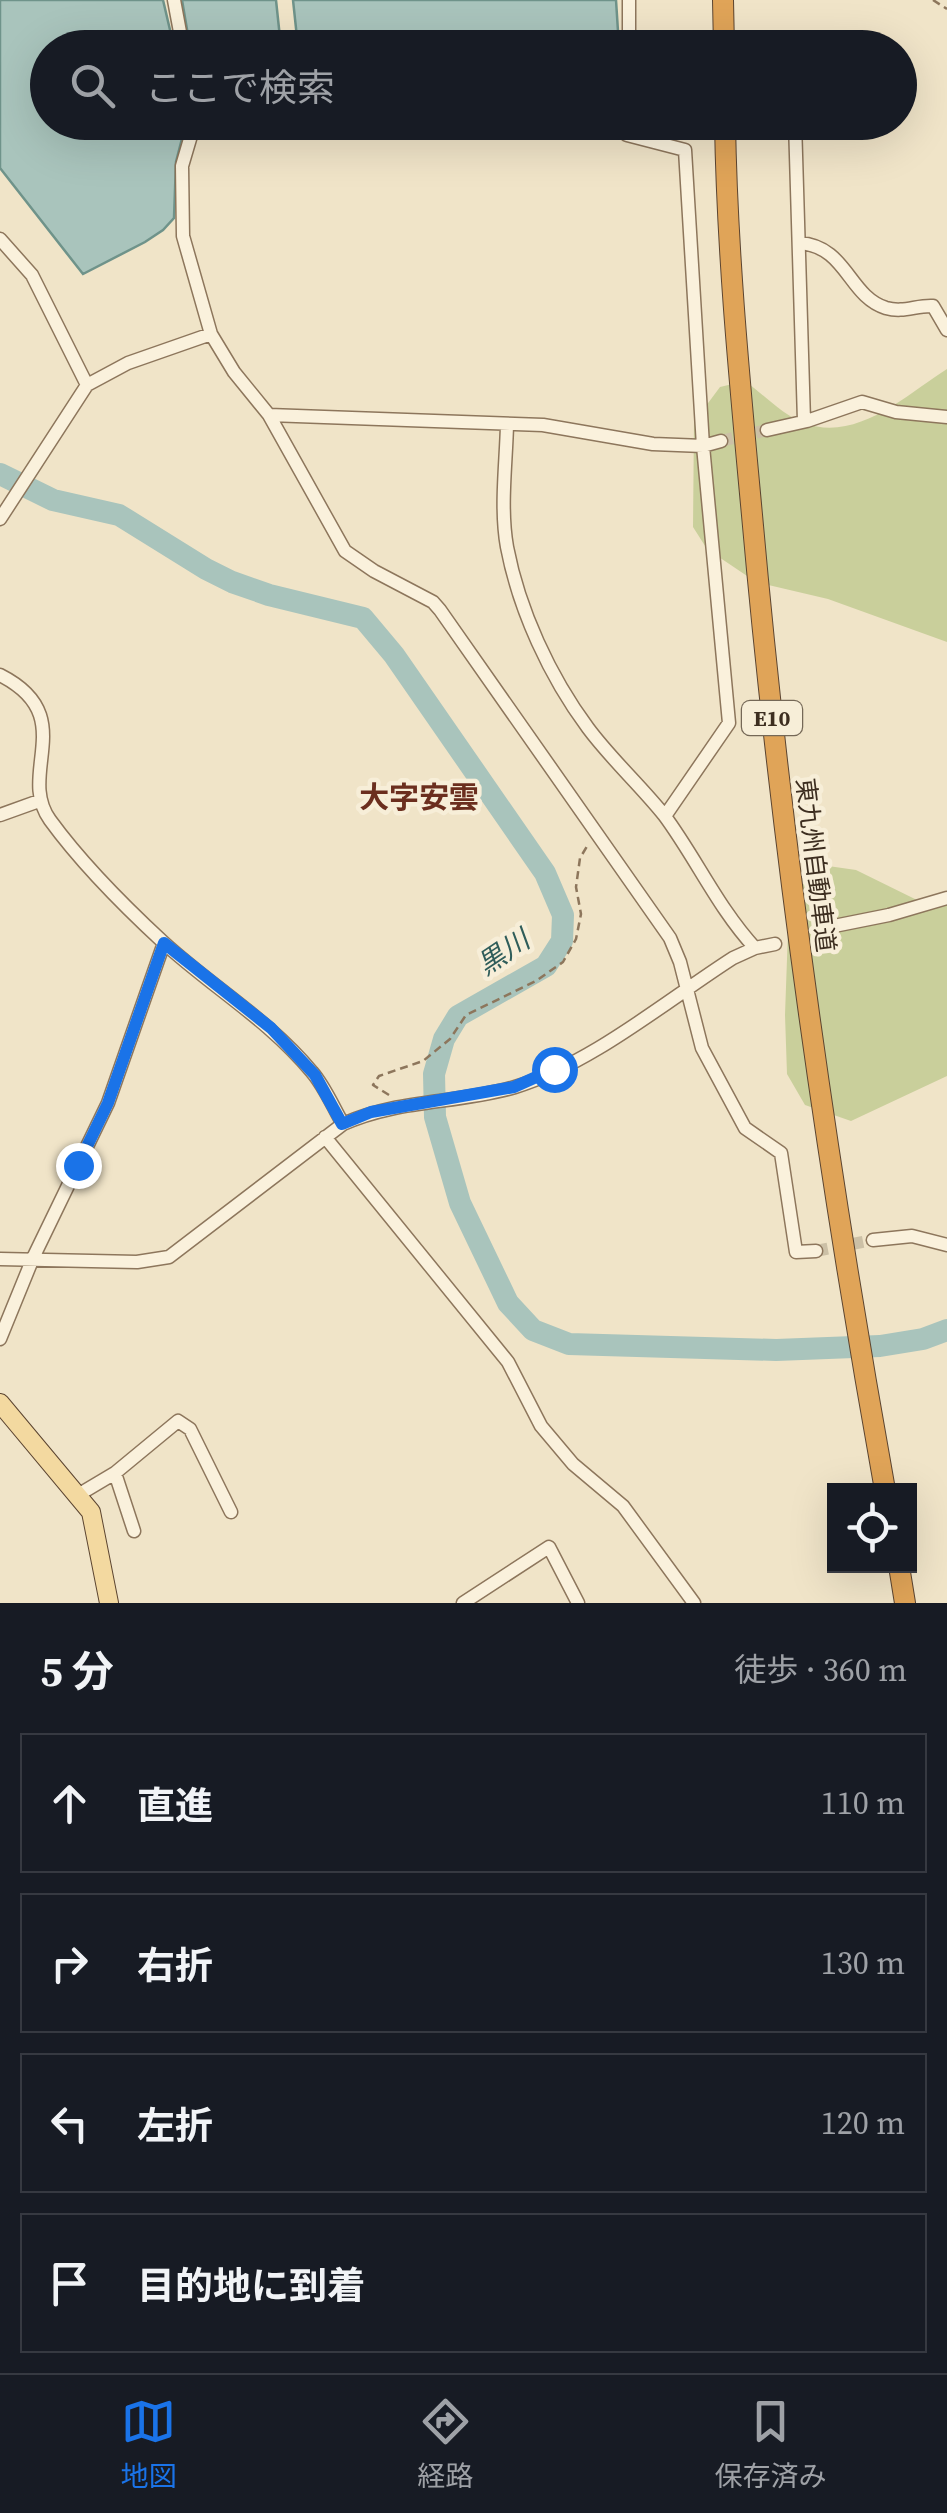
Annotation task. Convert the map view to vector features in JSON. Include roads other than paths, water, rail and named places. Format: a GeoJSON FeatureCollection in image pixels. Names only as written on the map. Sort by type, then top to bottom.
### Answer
{"type":"FeatureCollection","features":[{"type":"Feature","properties":{"kind":"highway"},"geometry":{"type":"LineString","coordinates":[[723,0],[724,30]]}},
{"type":"Feature","properties":{"kind":"highway","name":"東九州自動車道"},"geometry":{"type":"LineString","coordinates":[[726,140],[741,392],[770,701],[817,1075],[884,1483]]}},
{"type":"Feature","properties":{"kind":"highway"},"geometry":{"type":"LineString","coordinates":[[900,1573],[906,1603]]}},
{"type":"Feature","properties":{"kind":"main road"},"geometry":{"type":"LineString","coordinates":[[0,1403],[91,1512],[109,1603]]}},
{"type":"Feature","properties":{"kind":"street"},"geometry":{"type":"LineString","coordinates":[[174,0],[180,30]]}},
{"type":"Feature","properties":{"kind":"street"},"geometry":{"type":"LineString","coordinates":[[628,30],[629,0]]}},
{"type":"Feature","properties":{"kind":"street"},"geometry":{"type":"LineString","coordinates":[[190,140],[182,166],[183,236],[210,334],[269,415],[345,551],[433,602],[440,610],[670,938],[702,1048],[744,1128],[781,1153],[796,1252],[816,1252]]}},
{"type":"Feature","properties":{"kind":"street"},"geometry":{"type":"LineString","coordinates":[[646,140],[685,150],[702,446],[729,723],[664,816]]}},
{"type":"Feature","properties":{"kind":"street"},"geometry":{"type":"LineString","coordinates":[[796,140],[804,421]]}},
{"type":"Feature","properties":{"kind":"street"},"geometry":{"type":"LineString","coordinates":[[0,239],[32,275],[87,385]]}},
{"type":"Feature","properties":{"kind":"street"},"geometry":{"type":"LineString","coordinates":[[799,243],[815,244],[829,251],[882,307],[905,312],[933,306],[947,330]]}},
{"type":"Feature","properties":{"kind":"street"},"geometry":{"type":"LineString","coordinates":[[0,520],[87,385],[128,362],[210,334]]}},
{"type":"Feature","properties":{"kind":"street"},"geometry":{"type":"LineString","coordinates":[[768,430],[862,402],[896,412],[947,417]]}},
{"type":"Feature","properties":{"kind":"street"},"geometry":{"type":"LineString","coordinates":[[269,415],[543,425],[653,444],[702,446],[720,441]]}},
{"type":"Feature","properties":{"kind":"street"},"geometry":{"type":"LineString","coordinates":[[507,425],[507,546],[539,643],[590,730],[664,816],[738,930],[754,948]]}},
{"type":"Feature","properties":{"kind":"street"},"geometry":{"type":"LineString","coordinates":[[0,675],[21,686],[35,705],[45,736],[39,801],[47,816],[78,855],[164,943],[271,1028],[315,1075],[342,1124]]}},
{"type":"Feature","properties":{"kind":"street"},"geometry":{"type":"LineString","coordinates":[[0,814],[39,801]]}},
{"type":"Feature","properties":{"kind":"street"},"geometry":{"type":"LineString","coordinates":[[818,930],[947,898]]}},
{"type":"Feature","properties":{"kind":"street"},"geometry":{"type":"LineString","coordinates":[[0,1339],[33,1258],[108,1103],[164,943]]}},
{"type":"Feature","properties":{"kind":"street"},"geometry":{"type":"LineString","coordinates":[[0,1259],[137,1262],[169,1257],[342,1124],[404,1104],[514,1087],[596,1048],[754,948],[775,944]]}},
{"type":"Feature","properties":{"kind":"street"},"geometry":{"type":"LineString","coordinates":[[325,1137],[508,1362],[541,1426],[573,1464],[622,1506],[694,1603]]}},
{"type":"Feature","properties":{"kind":"street"},"geometry":{"type":"LineString","coordinates":[[873,1240],[912,1236],[947,1245]]}},
{"type":"Feature","properties":{"kind":"street"},"geometry":{"type":"LineString","coordinates":[[78,1495],[115,1473],[178,1421],[190,1429],[231,1512]]}},
{"type":"Feature","properties":{"kind":"street"},"geometry":{"type":"LineString","coordinates":[[115,1473],[134,1531]]}},
{"type":"Feature","properties":{"kind":"street"},"geometry":{"type":"LineString","coordinates":[[463,1603],[549,1547],[578,1603]]}},
{"type":"Feature","properties":{"kind":"water"},"geometry":{"type":"Polygon","coordinates":[[[0,0],[163,0],[170,30],[30,30],[30,140],[182,140],[176,162],[174,218],[163,230],[83,274],[0,168],[0,0]]]}},
{"type":"Feature","properties":{"kind":"water"},"geometry":{"type":"Polygon","coordinates":[[[182,0],[276,0],[279,30],[187,30],[182,0]]]}},
{"type":"Feature","properties":{"kind":"water"},"geometry":{"type":"Polygon","coordinates":[[[293,0],[616,0],[618,30],[296,30],[293,0]]]}},
{"type":"Feature","properties":{"kind":"waterway","name":"黒川"},"geometry":{"type":"LineString","coordinates":[[0,474],[53,500],[119,515],[232,582],[363,618],[394,655],[545,873],[563,915],[562,941],[546,966],[458,1016],[444,1039],[434,1074],[435,1117],[460,1203],[508,1303],[533,1330],[569,1344],[776,1350],[880,1346],[923,1339],[947,1330]]}},
{"type":"Feature","properties":{"kind":"tunnel"},"geometry":{"type":"LineString","coordinates":[[721,441],[767,430]]}},
{"type":"Feature","properties":{"kind":"tunnel"},"geometry":{"type":"LineString","coordinates":[[816,1251],[873,1240]]}},
{"type":"Feature","properties":{"kind":"district","name":"大字安雲"},"geometry":{"type":"Point","coordinates":[419,798]}}]}
